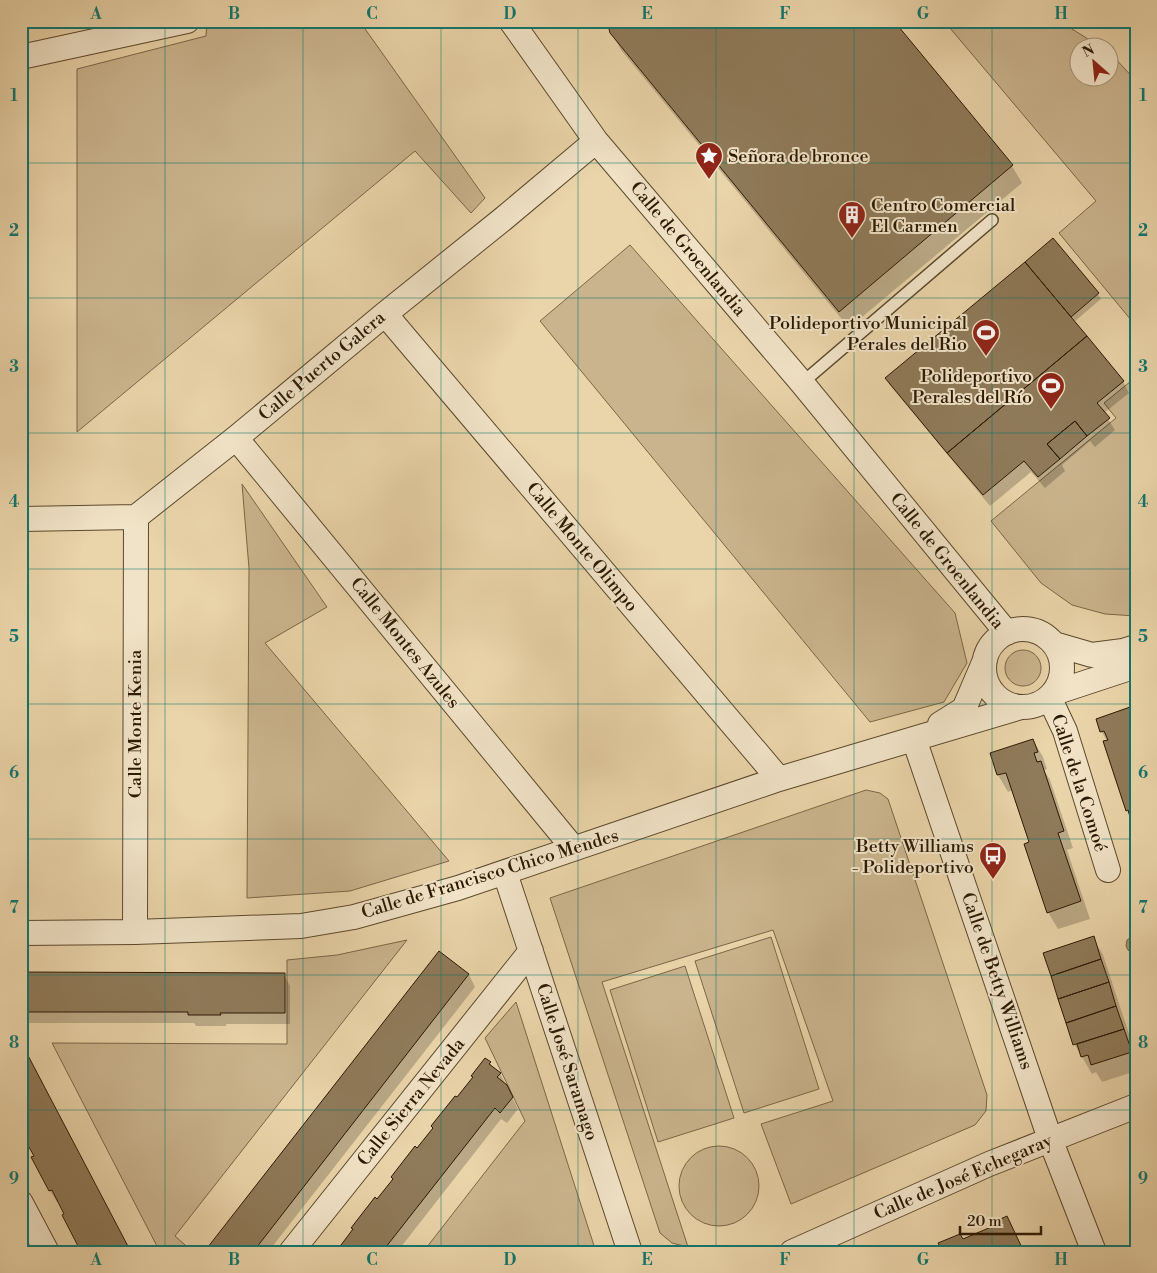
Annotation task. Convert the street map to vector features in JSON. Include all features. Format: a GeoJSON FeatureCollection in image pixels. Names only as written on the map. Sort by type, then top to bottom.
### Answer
{"type":"FeatureCollection","features":[{"type":"Feature","properties":{"kind":"street","name":"Calle de Groenlandia"},"geometry":{"type":"LineString","coordinates":[[511,21],[596,141],[802,383],[1006,633]]}},
{"type":"Feature","properties":{"kind":"street"},"geometry":{"type":"LineString","coordinates":[[21,57],[188,22]]}},
{"type":"Feature","properties":{"kind":"street","name":"Calle Puerto Galera"},"geometry":{"type":"LineString","coordinates":[[136,517],[503,220],[596,141]]}},
{"type":"Feature","properties":{"kind":"street","name":"Calle Monte Olimpo"},"geometry":{"type":"LineString","coordinates":[[385,314],[779,780]]}},
{"type":"Feature","properties":{"kind":"street","name":"Calle Montes Azules"},"geometry":{"type":"LineString","coordinates":[[236,438],[574,849]]}},
{"type":"Feature","properties":{"kind":"street"},"geometry":{"type":"LineString","coordinates":[[21,519],[136,517]]}},
{"type":"Feature","properties":{"kind":"street","name":"Calle Monte Kenia"},"geometry":{"type":"LineString","coordinates":[[135,932],[136,517]]}},
{"type":"Feature","properties":{"kind":"street"},"geometry":{"type":"LineString","coordinates":[[1052,695],[1060,681],[1062,668],[1060,655],[1054,644],[1044,635],[1032,630],[1006,633],[990,648],[985,659],[986,682],[1000,700],[1021,708],[1043,702],[1052,695],[1136,666]]}},
{"type":"Feature","properties":{"kind":"street"},"geometry":{"type":"LineString","coordinates":[[1054,644],[1092,655],[1123,651],[1136,647]]}},
{"type":"Feature","properties":{"kind":"street","name":"Calle de Francisco Chico Mendes"},"geometry":{"type":"LineString","coordinates":[[914,739],[964,709],[985,659]]}},
{"type":"Feature","properties":{"kind":"street","name":"Calle de la Comoé"},"geometry":{"type":"LineString","coordinates":[[1052,695],[1108,870]]}},
{"type":"Feature","properties":{"kind":"street","name":"Calle de Francisco Chico Mendes"},"geometry":{"type":"LineString","coordinates":[[21,933],[135,932],[301,926],[354,917],[458,888],[779,780],[1021,708]]}},
{"type":"Feature","properties":{"kind":"street","name":"Calle de Betty Williams"},"geometry":{"type":"LineString","coordinates":[[914,739],[1050,1139],[1094,1252]]}},
{"type":"Feature","properties":{"kind":"street","name":"Calle José Saramago"},"geometry":{"type":"LineString","coordinates":[[504,873],[630,1252]]}},
{"type":"Feature","properties":{"kind":"street","name":"Calle Sierra Nevada"},"geometry":{"type":"LineString","coordinates":[[291,1252],[531,951]]}},
{"type":"Feature","properties":{"kind":"street","name":"Calle de José Echegaray"},"geometry":{"type":"LineString","coordinates":[[792,1252],[989,1164],[1136,1106]]}},
{"type":"Feature","properties":{"kind":"street"},"geometry":{"type":"LineString","coordinates":[[21,1203],[47,1252]]}},
{"type":"Feature","properties":{"kind":"lane"},"geometry":{"type":"LineString","coordinates":[[802,383],[992,220]]}},
{"type":"Feature","properties":{"kind":"shaded area"},"geometry":{"type":"Polygon","coordinates":[[[207,21],[362,21],[363,26],[485,198],[471,213],[415,151],[77,432],[77,69],[206,36],[207,21]]]}},
{"type":"Feature","properties":{"kind":"shaded area"},"geometry":{"type":"Polygon","coordinates":[[[944,21],[1062,21],[1087,38],[1070,38],[1070,88],[1120,88],[1120,64],[1136,81],[1136,326],[1059,233],[1096,201],[944,21]]]}},
{"type":"Feature","properties":{"kind":"shaded area"},"geometry":{"type":"Polygon","coordinates":[[[630,245],[955,613],[967,663],[944,702],[870,722],[540,321],[630,245]]]}},
{"type":"Feature","properties":{"kind":"shaded area"},"geometry":{"type":"Polygon","coordinates":[[[1136,377],[1136,616],[1105,614],[1072,605],[1041,583],[991,521],[1116,418],[1104,403],[1136,377]]]}},
{"type":"Feature","properties":{"kind":"shaded area"},"geometry":{"type":"Polygon","coordinates":[[[242,484],[327,607],[265,643],[449,861],[350,891],[247,898],[249,568],[242,484]]]}},
{"type":"Feature","properties":{"kind":"shaded area"},"geometry":{"type":"Polygon","coordinates":[[[1023,650],[1030,651],[1036,655],[1040,661],[1040,675],[1036,681],[1030,685],[1023,686],[1016,685],[1010,681],[1006,675],[1005,668],[1006,661],[1010,655],[1016,651],[1023,650]]]}},
{"type":"Feature","properties":{"kind":"shaded area"},"geometry":{"type":"Polygon","coordinates":[[[866,790],[880,793],[888,799],[987,1095],[986,1111],[975,1125],[791,1204],[761,1124],[833,1101],[773,930],[602,982],[688,1247],[672,1243],[660,1233],[550,898],[866,790]]]}},
{"type":"Feature","properties":{"kind":"shaded area"},"geometry":{"type":"Polygon","coordinates":[[[1136,935],[1136,963],[1133,954],[1126,946],[1127,940],[1136,935]]]}},
{"type":"Feature","properties":{"kind":"shaded area"},"geometry":{"type":"Polygon","coordinates":[[[771,937],[819,1089],[744,1113],[695,961],[771,937]]]}},
{"type":"Feature","properties":{"kind":"shaded area"},"geometry":{"type":"Polygon","coordinates":[[[407,940],[175,1236],[193,1252],[160,1252],[52,1043],[287,1044],[287,960],[337,955],[407,940]]]}},
{"type":"Feature","properties":{"kind":"shaded area"},"geometry":{"type":"Polygon","coordinates":[[[685,966],[734,1118],[658,1142],[610,990],[685,966]]]}},
{"type":"Feature","properties":{"kind":"shaded area"},"geometry":{"type":"Polygon","coordinates":[[[516,1002],[596,1252],[423,1252],[525,1121],[485,1038],[516,1002]]]}},
{"type":"Feature","properties":{"kind":"shaded area"},"geometry":{"type":"Polygon","coordinates":[[[711,1146],[727,1146],[748,1157],[759,1178],[759,1194],[748,1215],[727,1226],[711,1226],[697,1220],[685,1208],[679,1194],[679,1178],[685,1164],[697,1152],[711,1146]]]}},
{"type":"Feature","properties":{"kind":"building","name":"Centro Comercial El Carmen"},"geometry":{"type":"Polygon","coordinates":[[[607,21],[894,21],[1013,165],[839,312],[610,33],[607,21]]]}},
{"type":"Feature","properties":{"kind":"building"},"geometry":{"type":"Polygon","coordinates":[[[1053,238],[1099,293],[1071,317],[1025,262],[1053,238]]]}},
{"type":"Feature","properties":{"kind":"building","name":"Polideportivo Municipal Perales del Rio"},"geometry":{"type":"Polygon","coordinates":[[[1025,262],[1087,336],[947,453],[885,378],[1025,262]]]}},
{"type":"Feature","properties":{"kind":"building","name":"Polideportivo Perales del Río"},"geometry":{"type":"Polygon","coordinates":[[[1087,336],[1124,381],[1097,403],[1110,418],[1087,436],[1075,421],[1047,444],[1060,459],[1038,477],[1024,461],[983,495],[947,453],[1087,336]]]}},
{"type":"Feature","properties":{"kind":"building"},"geometry":{"type":"Polygon","coordinates":[[[1075,421],[1087,436],[1060,459],[1047,444],[1075,421]]]}},
{"type":"Feature","properties":{"kind":"building"},"geometry":{"type":"Polygon","coordinates":[[[1133,706],[1136,714],[1136,825],[1135,823],[1132,824],[1128,810],[1126,811],[1103,741],[1108,740],[1104,731],[1100,732],[1096,719],[1133,706]]]}},
{"type":"Feature","properties":{"kind":"building"},"geometry":{"type":"Polygon","coordinates":[[[1033,739],[1038,752],[1034,753],[1037,762],[1041,761],[1064,831],[1058,833],[1081,901],[1047,913],[1024,844],[1029,842],[1006,773],[997,775],[990,753],[1033,739]]]}},
{"type":"Feature","properties":{"kind":"building"},"geometry":{"type":"Polygon","coordinates":[[[1094,936],[1101,959],[1051,976],[1043,953],[1094,936]]]}},
{"type":"Feature","properties":{"kind":"building"},"geometry":{"type":"Polygon","coordinates":[[[439,951],[469,974],[253,1252],[204,1252],[439,951]]]}},
{"type":"Feature","properties":{"kind":"building"},"geometry":{"type":"Polygon","coordinates":[[[1101,959],[1109,982],[1058,999],[1051,976],[1101,959]]]}},
{"type":"Feature","properties":{"kind":"building"},"geometry":{"type":"Polygon","coordinates":[[[21,972],[285,973],[285,1013],[188,1015],[188,1012],[21,1012],[21,972]]]}},
{"type":"Feature","properties":{"kind":"building"},"geometry":{"type":"Polygon","coordinates":[[[1109,982],[1116,1006],[1066,1023],[1058,999],[1109,982]]]}},
{"type":"Feature","properties":{"kind":"building"},"geometry":{"type":"Polygon","coordinates":[[[1116,1006],[1124,1029],[1073,1045],[1066,1023],[1116,1006]]]}},
{"type":"Feature","properties":{"kind":"building"},"geometry":{"type":"Polygon","coordinates":[[[1124,1029],[1132,1052],[1091,1065],[1088,1055],[1081,1057],[1077,1044],[1124,1029]]]}},
{"type":"Feature","properties":{"kind":"building"},"geometry":{"type":"Polygon","coordinates":[[[21,1044],[131,1252],[83,1252],[81,1247],[79,1248],[52,1190],[49,1191],[31,1157],[34,1156],[21,1133],[21,1044]]]}},
{"type":"Feature","properties":{"kind":"building"},"geometry":{"type":"Polygon","coordinates":[[[485,1058],[491,1062],[489,1064],[501,1073],[497,1077],[507,1085],[513,1097],[500,1113],[495,1108],[382,1252],[333,1252],[336,1248],[338,1249],[353,1229],[351,1228],[375,1197],[377,1199],[393,1179],[391,1177],[415,1146],[417,1148],[433,1128],[431,1126],[455,1096],[457,1097],[473,1077],[471,1076],[485,1058]]]}},
{"type":"Feature","properties":{"kind":"building"},"geometry":{"type":"Polygon","coordinates":[[[1007,1216],[1024,1252],[927,1252],[940,1247],[938,1243],[960,1234],[963,1239],[998,1224],[996,1221],[1007,1216]]]}},
{"type":"Feature","properties":{"kind":"place","name":"Señora de bronce"},"geometry":{"type":"Point","coordinates":[709,180]}},
{"type":"Feature","properties":{"kind":"place","name":"Centro Comercial El Carmen"},"geometry":{"type":"Point","coordinates":[852,239]}},
{"type":"Feature","properties":{"kind":"place","name":"Polideportivo Municipal Perales del Rio"},"geometry":{"type":"Point","coordinates":[986,357]}},
{"type":"Feature","properties":{"kind":"place","name":"Polideportivo Perales del Río"},"geometry":{"type":"Point","coordinates":[1051,410]}},
{"type":"Feature","properties":{"kind":"place","name":"Betty Williams - Polideportivo"},"geometry":{"type":"Point","coordinates":[993,880]}}]}
